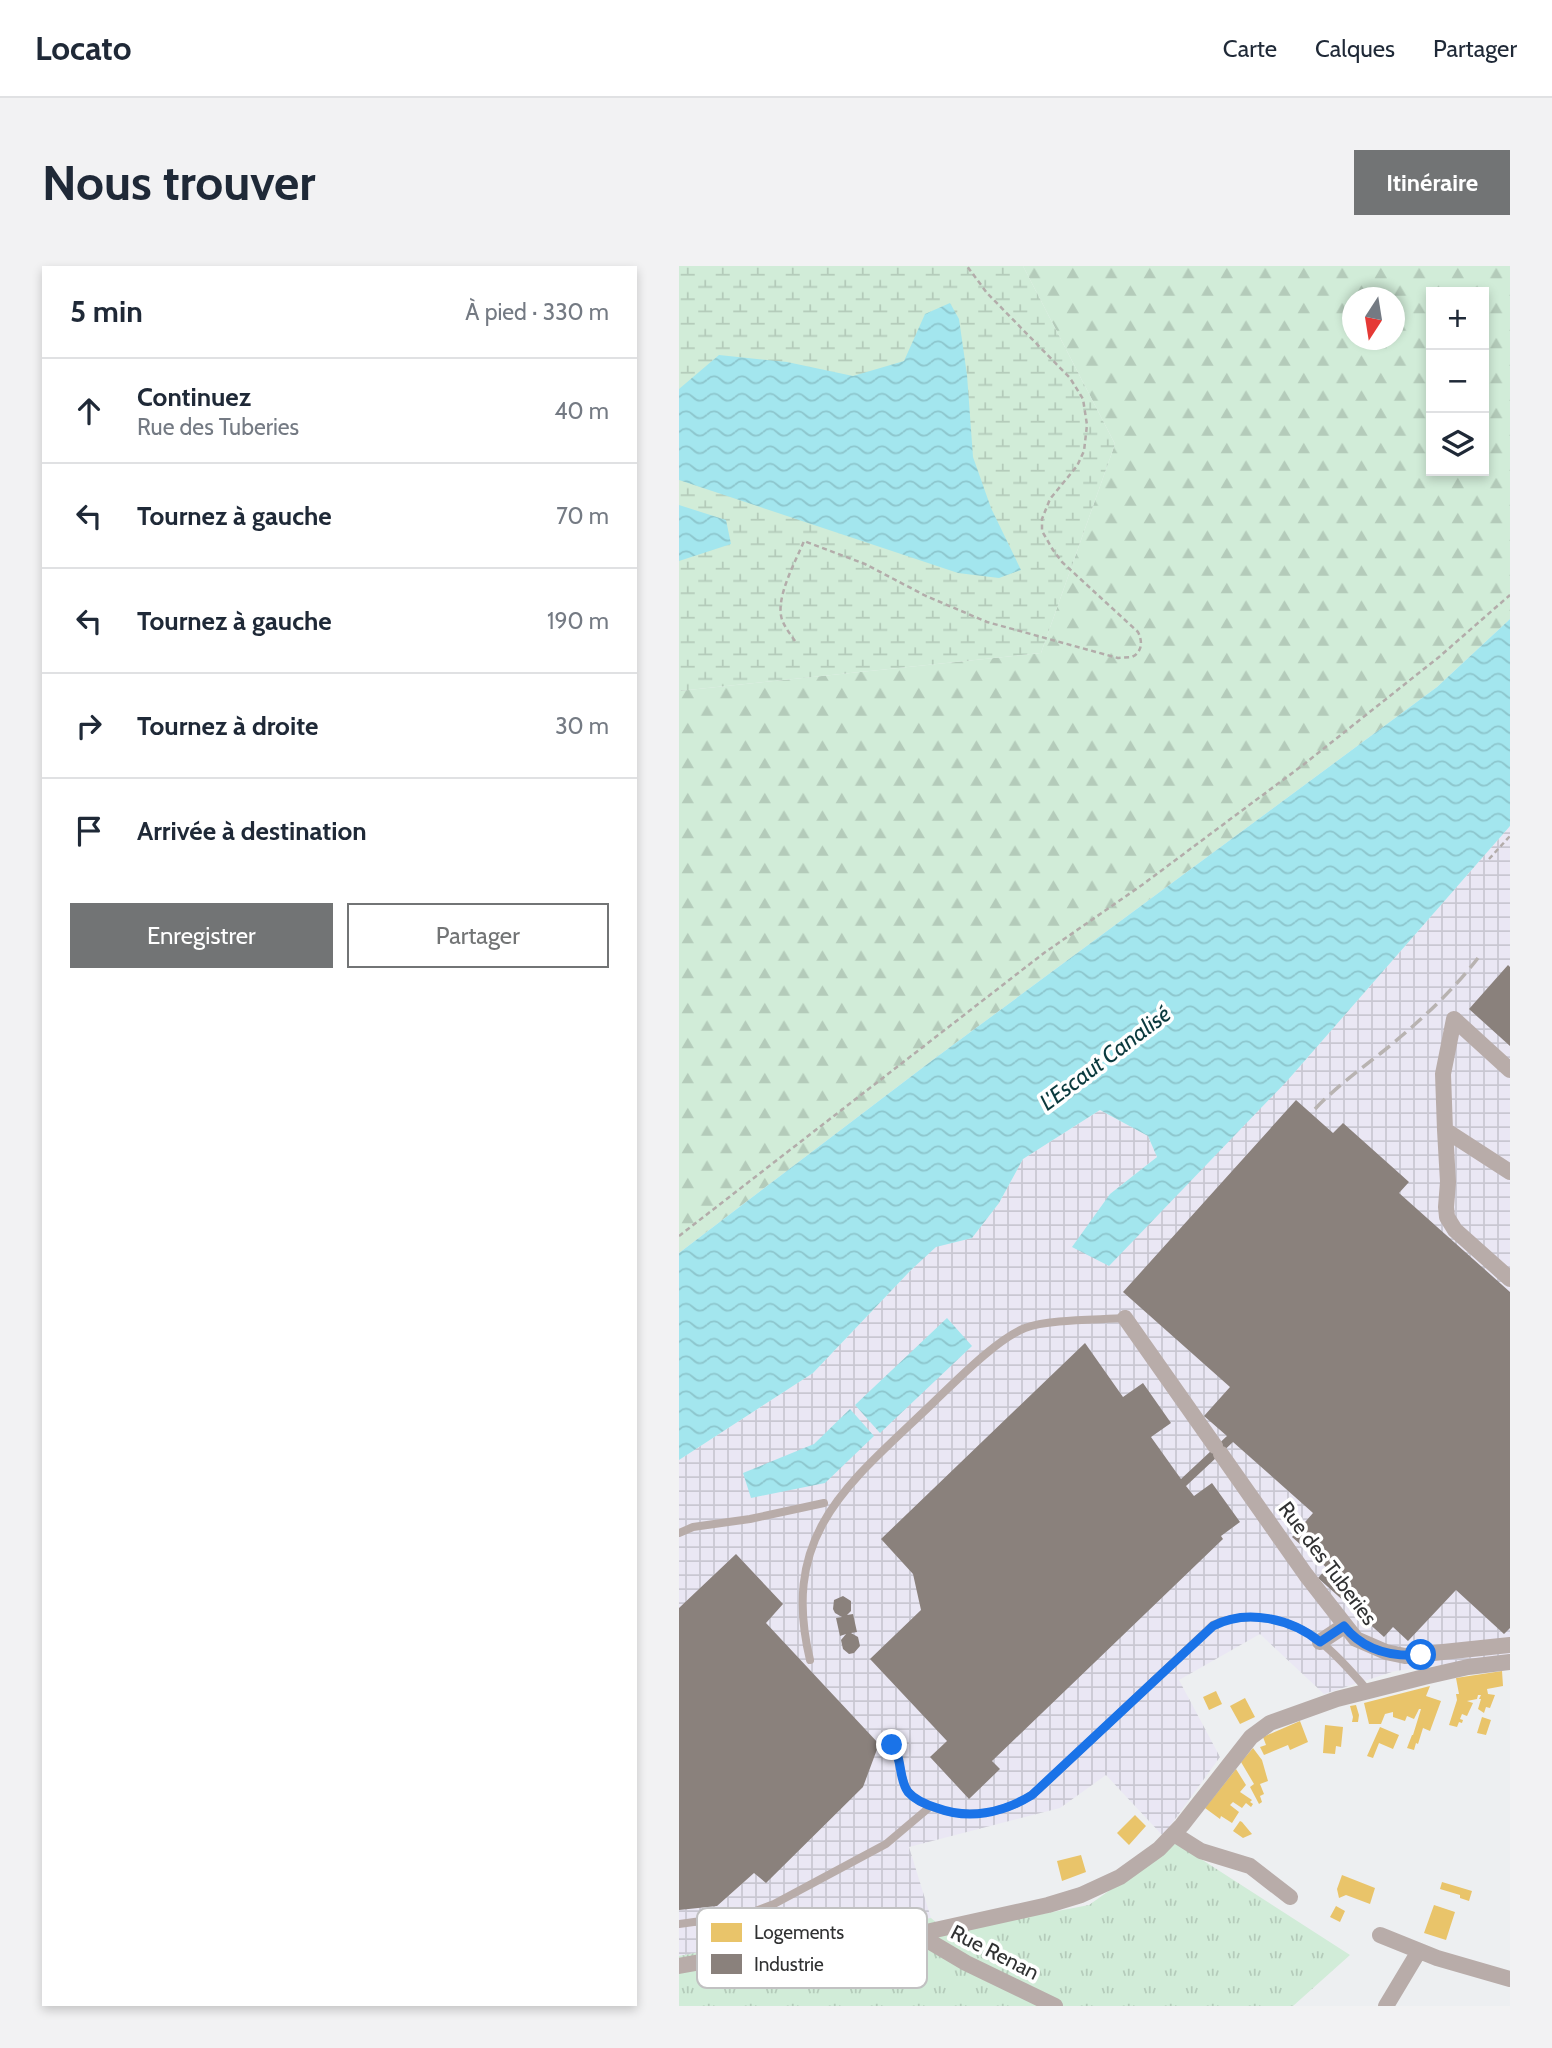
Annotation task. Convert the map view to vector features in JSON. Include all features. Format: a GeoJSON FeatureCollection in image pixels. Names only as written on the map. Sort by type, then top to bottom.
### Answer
{"type":"FeatureCollection","features":[{"type":"Feature","properties":{"kind":"street"},"geometry":{"type":"LineString","coordinates":[[1510,1070],[1454,1019],[1443,1074],[1447,1217],[1455,1230],[1510,1279]]}},
{"type":"Feature","properties":{"kind":"street"},"geometry":{"type":"LineString","coordinates":[[1445,1130],[1510,1172]]}},
{"type":"Feature","properties":{"kind":"street","name":"Rue des Tuberies"},"geometry":{"type":"LineString","coordinates":[[1125,1318],[1344,1626],[1360,1642],[1385,1653],[1398,1655],[1510,1645]]}},
{"type":"Feature","properties":{"kind":"street"},"geometry":{"type":"LineString","coordinates":[[1320,1642],[1344,1626]]}},
{"type":"Feature","properties":{"kind":"street"},"geometry":{"type":"LineString","coordinates":[[927,1932],[1081,1895],[1137,1866],[1174,1834],[1258,1730],[1284,1717],[1367,1691],[1457,1669],[1510,1662]]}},
{"type":"Feature","properties":{"kind":"street"},"geometry":{"type":"LineString","coordinates":[[1174,1834],[1201,1851],[1249,1866],[1290,1897]]}},
{"type":"Feature","properties":{"kind":"street"},"geometry":{"type":"LineString","coordinates":[[1380,1935],[1437,1958],[1510,1979]]}},
{"type":"Feature","properties":{"kind":"street","name":"Rue Renan"},"geometry":{"type":"LineString","coordinates":[[927,1940],[966,1963],[1055,2006]]}},
{"type":"Feature","properties":{"kind":"street"},"geometry":{"type":"LineString","coordinates":[[1386,2006],[1419,1951]]}},
{"type":"Feature","properties":{"kind":"street"},"geometry":{"type":"LineString","coordinates":[[679,1966],[697,1963]]}},
{"type":"Feature","properties":{"kind":"lane"},"geometry":{"type":"LineString","coordinates":[[810,1660],[801,1610],[809,1558],[818,1530],[829,1510],[860,1472],[954,1383],[1014,1333],[1039,1324],[1125,1318]]}},
{"type":"Feature","properties":{"kind":"lane"},"geometry":{"type":"LineString","coordinates":[[679,1533],[693,1527],[758,1518],[824,1503]]}},
{"type":"Feature","properties":{"kind":"lane"},"geometry":{"type":"LineString","coordinates":[[892,1745],[899,1756],[903,1780],[916,1799],[952,1813],[977,1814],[1006,1808],[1032,1795],[1213,1626],[1239,1618],[1273,1620],[1304,1631],[1320,1642],[1367,1691]]}},
{"type":"Feature","properties":{"kind":"lane"},"geometry":{"type":"LineString","coordinates":[[763,1908],[878,1849],[931,1806]]}},
{"type":"Feature","properties":{"kind":"lane"},"geometry":{"type":"LineString","coordinates":[[679,1924],[697,1922]]}},
{"type":"Feature","properties":{"kind":"path"},"geometry":{"type":"LineString","coordinates":[[795,641],[783,623],[780,606],[804,541],[865,564],[947,606],[1007,629],[1118,658],[1132,657],[1140,648],[1138,632],[1062,562],[1041,525],[1046,506],[1077,466],[1084,451],[1087,425],[1083,399],[1070,378],[995,301],[967,266]]}},
{"type":"Feature","properties":{"kind":"path"},"geometry":{"type":"LineString","coordinates":[[679,1236],[1044,953],[1142,885],[1294,772],[1431,664],[1510,595]]}},
{"type":"Feature","properties":{"kind":"path"},"geometry":{"type":"LineString","coordinates":[[1489,859],[1510,836]]}},
{"type":"Feature","properties":{"kind":"shaded area"},"geometry":{"type":"Polygon","coordinates":[[[1510,826],[1510,1656],[1395,1671],[1324,1694],[1260,1634],[1179,1680],[1220,1757],[1163,1836],[1106,1775],[1060,1808],[909,1847],[931,1918],[927,1919],[927,1908],[697,1908],[697,1953],[679,1956],[679,1460],[813,1373],[936,1246],[972,1238],[999,1203],[1023,1159],[1100,1110],[1148,1136],[1157,1157],[1110,1194],[1287,1081],[1510,826]]]}},
{"type":"Feature","properties":{"kind":"green space"},"geometry":{"type":"Polygon","coordinates":[[[679,266],[1023,266],[1115,444],[1041,653],[679,691],[679,266]]]}},
{"type":"Feature","properties":{"kind":"green space"},"geometry":{"type":"Polygon","coordinates":[[[1023,266],[1510,266],[1510,619],[1437,687],[934,1059],[679,1253],[679,691],[1041,653],[1115,444],[1023,266]]]}},
{"type":"Feature","properties":{"kind":"green space"},"geometry":{"type":"Polygon","coordinates":[[[1176,1843],[1350,1955],[1293,2006],[679,2006],[679,1956],[697,1953],[697,1988],[927,1988],[927,1919],[931,1918],[947,1932],[1089,1905],[1176,1843]]]}},
{"type":"Feature","properties":{"kind":"water"},"geometry":{"type":"Polygon","coordinates":[[[950,303],[959,319],[967,375],[973,457],[991,508],[1021,570],[999,578],[958,573],[679,480],[679,389],[719,355],[787,362],[853,376],[904,361],[925,314],[950,303]]]}},
{"type":"Feature","properties":{"kind":"water"},"geometry":{"type":"Polygon","coordinates":[[[679,505],[726,520],[731,544],[679,561],[679,505]]]}},
{"type":"Feature","properties":{"kind":"water","name":"L'Escaut Canalisé"},"geometry":{"type":"Polygon","coordinates":[[[1510,619],[1510,826],[1287,1081],[1109,1266],[1072,1247],[1110,1194],[1157,1157],[1148,1136],[1100,1110],[1023,1159],[999,1203],[972,1238],[936,1247],[813,1373],[679,1460],[679,1253],[934,1059],[1437,687],[1510,619]]]}},
{"type":"Feature","properties":{"kind":"water"},"geometry":{"type":"Polygon","coordinates":[[[947,1318],[972,1346],[880,1433],[855,1405],[947,1318]]]}},
{"type":"Feature","properties":{"kind":"water"},"geometry":{"type":"Polygon","coordinates":[[[850,1409],[874,1436],[825,1483],[751,1498],[743,1473],[814,1444],[850,1409]]]}},
{"type":"Feature","properties":{"kind":"building: Logements"},"geometry":{"type":"Polygon","coordinates":[[[1502,1671],[1503,1686],[1487,1689],[1488,1694],[1495,1695],[1490,1708],[1486,1707],[1484,1713],[1478,1709],[1481,1695],[1478,1695],[1477,1699],[1467,1701],[1473,1703],[1467,1716],[1462,1714],[1462,1723],[1459,1722],[1457,1727],[1449,1725],[1457,1700],[1456,1694],[1459,1694],[1456,1678],[1502,1671]]]}},
{"type":"Feature","properties":{"kind":"building: Logements"},"geometry":{"type":"Polygon","coordinates":[[[1430,1686],[1426,1696],[1441,1701],[1430,1731],[1423,1728],[1414,1750],[1407,1748],[1421,1709],[1414,1719],[1407,1716],[1405,1721],[1393,1717],[1393,1712],[1385,1714],[1381,1724],[1369,1724],[1364,1703],[1430,1686]]]}},
{"type":"Feature","properties":{"kind":"building: Logements"},"geometry":{"type":"Polygon","coordinates":[[[1216,1691],[1222,1704],[1209,1710],[1203,1697],[1216,1691]]]}},
{"type":"Feature","properties":{"kind":"building: Logements"},"geometry":{"type":"Polygon","coordinates":[[[1245,1698],[1255,1717],[1240,1724],[1230,1706],[1245,1698]]]}},
{"type":"Feature","properties":{"kind":"building: Logements"},"geometry":{"type":"Polygon","coordinates":[[[1356,1705],[1358,1722],[1352,1722],[1350,1706],[1356,1705]]]}},
{"type":"Feature","properties":{"kind":"building: Logements"},"geometry":{"type":"Polygon","coordinates":[[[1482,1717],[1491,1720],[1486,1735],[1477,1733],[1482,1717]]]}},
{"type":"Feature","properties":{"kind":"building: Logements"},"geometry":{"type":"Polygon","coordinates":[[[1300,1721],[1308,1742],[1290,1750],[1288,1745],[1264,1755],[1260,1747],[1266,1745],[1263,1737],[1300,1721]]]}},
{"type":"Feature","properties":{"kind":"building: Logements"},"geometry":{"type":"Polygon","coordinates":[[[1325,1725],[1343,1727],[1341,1747],[1336,1746],[1335,1754],[1323,1753],[1325,1725]]]}},
{"type":"Feature","properties":{"kind":"building: Logements"},"geometry":{"type":"Polygon","coordinates":[[[1380,1727],[1399,1735],[1393,1749],[1379,1743],[1373,1758],[1367,1756],[1380,1727]]]}},
{"type":"Feature","properties":{"kind":"building: Logements"},"geometry":{"type":"Polygon","coordinates":[[[1253,1748],[1262,1760],[1268,1781],[1260,1784],[1264,1794],[1260,1796],[1262,1802],[1259,1804],[1250,1787],[1254,1784],[1241,1762],[1253,1748]]]}},
{"type":"Feature","properties":{"kind":"building: Logements"},"geometry":{"type":"Polygon","coordinates":[[[1236,1769],[1246,1785],[1240,1792],[1252,1800],[1250,1802],[1253,1804],[1251,1807],[1246,1803],[1242,1808],[1233,1802],[1230,1805],[1239,1812],[1232,1823],[1221,1816],[1220,1819],[1205,1808],[1236,1769]]]}},
{"type":"Feature","properties":{"kind":"building: Logements"},"geometry":{"type":"Polygon","coordinates":[[[1135,1815],[1146,1826],[1129,1845],[1117,1833],[1135,1815]]]}},
{"type":"Feature","properties":{"kind":"building: Logements"},"geometry":{"type":"Polygon","coordinates":[[[1240,1821],[1252,1834],[1243,1838],[1233,1831],[1240,1821]]]}},
{"type":"Feature","properties":{"kind":"building: Logements"},"geometry":{"type":"Polygon","coordinates":[[[1081,1855],[1086,1872],[1062,1881],[1057,1861],[1081,1855]]]}},
{"type":"Feature","properties":{"kind":"building: Logements"},"geometry":{"type":"Polygon","coordinates":[[[1342,1875],[1375,1888],[1370,1904],[1346,1895],[1339,1898],[1337,1889],[1342,1875]]]}},
{"type":"Feature","properties":{"kind":"building: Logements"},"geometry":{"type":"Polygon","coordinates":[[[1442,1882],[1472,1891],[1469,1901],[1460,1898],[1460,1895],[1440,1889],[1442,1882]]]}},
{"type":"Feature","properties":{"kind":"building: Logements"},"geometry":{"type":"Polygon","coordinates":[[[1434,1905],[1455,1912],[1446,1940],[1424,1933],[1434,1905]]]}},
{"type":"Feature","properties":{"kind":"building: Logements"},"geometry":{"type":"Polygon","coordinates":[[[1336,1906],[1345,1911],[1340,1922],[1330,1917],[1336,1906]]]}},
{"type":"Feature","properties":{"kind":"building: Industrie"},"geometry":{"type":"Polygon","coordinates":[[[1508,965],[1510,967],[1510,1046],[1469,1009],[1508,965]]]}},
{"type":"Feature","properties":{"kind":"building: Industrie"},"geometry":{"type":"Polygon","coordinates":[[[1296,1100],[1333,1133],[1343,1123],[1409,1182],[1399,1193],[1510,1292],[1510,1628],[1504,1634],[1456,1590],[1408,1641],[1393,1627],[1384,1637],[1318,1578],[1327,1568],[1292,1537],[1313,1513],[1233,1442],[1186,1486],[1194,1496],[1212,1483],[1240,1522],[1221,1536],[1223,1539],[992,1761],[1000,1769],[969,1799],[930,1757],[947,1741],[870,1659],[921,1610],[913,1574],[881,1539],[1085,1343],[1123,1397],[1143,1383],[1171,1423],[1151,1437],[1181,1479],[1227,1436],[1204,1416],[1230,1387],[1123,1292],[1296,1100]]]}},
{"type":"Feature","properties":{"kind":"building: Industrie"},"geometry":{"type":"Polygon","coordinates":[[[736,1554],[783,1604],[766,1623],[879,1744],[863,1787],[766,1883],[754,1873],[717,1906],[679,1910],[679,1608],[736,1554]]]}},
{"type":"Feature","properties":{"kind":"building: Industrie"},"geometry":{"type":"Polygon","coordinates":[[[843,1596],[851,1601],[851,1611],[847,1615],[853,1614],[857,1632],[851,1633],[858,1637],[860,1646],[854,1653],[849,1654],[843,1649],[841,1640],[846,1634],[840,1636],[836,1618],[842,1617],[833,1609],[834,1600],[843,1596]]]}},
{"type":"Feature","properties":{"kind":"railway"},"geometry":{"type":"LineString","coordinates":[[1315,1109],[1420,1020],[1478,958]]}},
{"type":"Feature","properties":{"kind":"route"},"geometry":{"type":"LineString","coordinates":[[892,1745],[899,1756],[905,1786],[916,1799],[952,1813],[968,1815],[987,1812],[1006,1808],[1032,1795],[1218,1623],[1239,1618],[1273,1620],[1304,1631],[1320,1642],[1344,1626],[1356,1639],[1385,1653],[1421,1655]]}}]}
